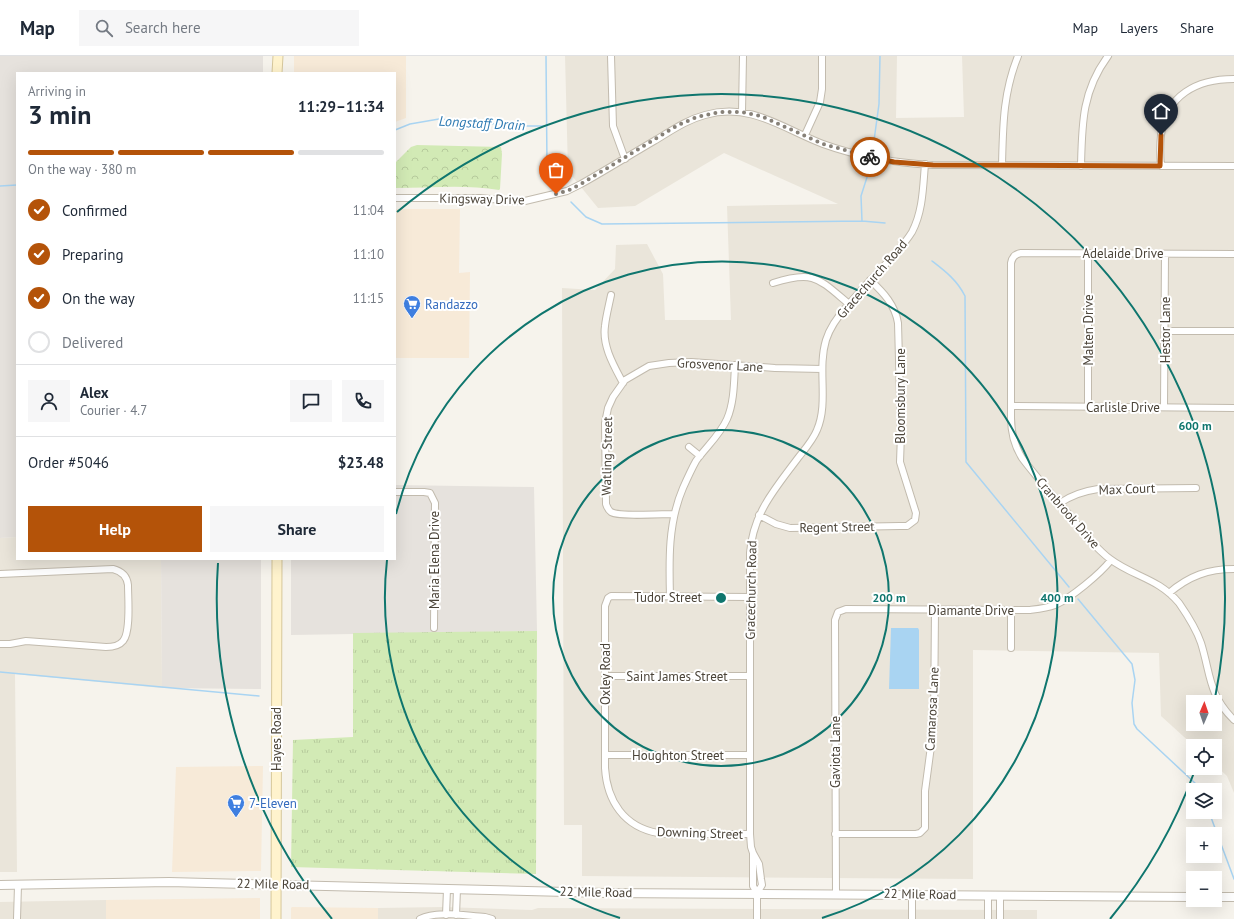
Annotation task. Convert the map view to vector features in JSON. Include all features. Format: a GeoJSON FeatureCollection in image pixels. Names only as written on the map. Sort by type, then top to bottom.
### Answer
{"type":"FeatureCollection","features":[{"type":"Feature","properties":{"kind":"main road"},"geometry":{"type":"LineString","coordinates":[[277,72],[278,56]]}},
{"type":"Feature","properties":{"kind":"main road","name":"Hayes Road"},"geometry":{"type":"LineString","coordinates":[[276,560],[276,919]]}},
{"type":"Feature","properties":{"kind":"street"},"geometry":{"type":"LineString","coordinates":[[611,56],[613,126],[625,158]]}},
{"type":"Feature","properties":{"kind":"street"},"geometry":{"type":"LineString","coordinates":[[742,112],[743,56]]}},
{"type":"Feature","properties":{"kind":"street"},"geometry":{"type":"LineString","coordinates":[[805,136],[820,102],[822,89],[822,56]]}},
{"type":"Feature","properties":{"kind":"street"},"geometry":{"type":"LineString","coordinates":[[1002,165],[1002,126],[1004,107],[1018,56]]}},
{"type":"Feature","properties":{"kind":"street"},"geometry":{"type":"LineString","coordinates":[[1081,166],[1082,126],[1085,104],[1093,81],[1108,56]]}},
{"type":"Feature","properties":{"kind":"street"},"geometry":{"type":"LineString","coordinates":[[1160,166],[1161,135],[1164,120],[1171,105],[1192,87],[1219,79],[1234,79]]}},
{"type":"Feature","properties":{"kind":"street","name":"Kingsway Drive"},"geometry":{"type":"LineString","coordinates":[[396,198],[480,198],[525,201],[567,191],[688,121],[713,113],[726,112],[742,112],[761,116],[823,144],[866,157],[894,162],[925,164],[1081,166],[1234,166]]}},
{"type":"Feature","properties":{"kind":"street","name":"Gracechurch Road"},"geometry":{"type":"LineString","coordinates":[[757,919],[757,893],[753,886],[753,853],[750,834],[750,546],[756,522],[765,503],[817,431],[822,415],[822,369],[826,340],[837,318],[870,280],[903,246],[912,232],[922,205],[925,164]]}},
{"type":"Feature","properties":{"kind":"street","name":"Adelaide Drive"},"geometry":{"type":"LineString","coordinates":[[1014,256],[1021,253],[1234,254]]}},
{"type":"Feature","properties":{"kind":"street","name":"Malten Drive"},"geometry":{"type":"LineString","coordinates":[[1088,253],[1088,407]]}},
{"type":"Feature","properties":{"kind":"street","name":"Hestor Lane"},"geometry":{"type":"LineString","coordinates":[[1164,407],[1165,254]]}},
{"type":"Feature","properties":{"kind":"street","name":"Cranbrook Drive"},"geometry":{"type":"LineString","coordinates":[[1014,256],[1011,263],[1011,406],[1012,432],[1018,450],[1027,464],[1090,539],[1111,560],[1157,583],[1169,593],[1184,610],[1193,625],[1202,646],[1212,688],[1222,707],[1234,720]]}},
{"type":"Feature","properties":{"kind":"street"},"geometry":{"type":"LineString","coordinates":[[773,283],[800,276],[814,278],[826,285],[849,304]]}},
{"type":"Feature","properties":{"kind":"street","name":"Bloomsbury Lane"},"geometry":{"type":"LineString","coordinates":[[870,280],[889,300],[896,313],[898,323],[901,434],[900,462],[916,514],[915,520]]}},
{"type":"Feature","properties":{"kind":"street"},"geometry":{"type":"LineString","coordinates":[[611,295],[604,328],[606,344],[609,356],[623,383]]}},
{"type":"Feature","properties":{"kind":"street"},"geometry":{"type":"LineString","coordinates":[[1165,331],[1234,331]]}},
{"type":"Feature","properties":{"kind":"street","name":"Grosvenor Lane"},"geometry":{"type":"LineString","coordinates":[[623,383],[625,380],[644,368],[663,363],[691,362],[775,368],[822,369]]}},
{"type":"Feature","properties":{"kind":"street"},"geometry":{"type":"LineString","coordinates":[[670,597],[669,546],[674,514],[682,489],[690,473],[700,456],[728,417],[732,403],[735,365]]}},
{"type":"Feature","properties":{"kind":"street","name":"Watling Street"},"geometry":{"type":"LineString","coordinates":[[623,383],[613,397],[608,408],[605,423],[606,504],[608,510],[621,514],[674,514]]}},
{"type":"Feature","properties":{"kind":"street","name":"Carlisle Drive"},"geometry":{"type":"LineString","coordinates":[[1011,406],[1234,408]]}},
{"type":"Feature","properties":{"kind":"street"},"geometry":{"type":"LineString","coordinates":[[689,447],[700,456]]}},
{"type":"Feature","properties":{"kind":"street","name":"Max Court"},"geometry":{"type":"LineString","coordinates":[[1060,503],[1087,490],[1196,488]]}},
{"type":"Feature","properties":{"kind":"street","name":"Maria Elena Drive"},"geometry":{"type":"LineString","coordinates":[[396,492],[430,493],[434,503],[434,628]]}},
{"type":"Feature","properties":{"kind":"street","name":"Regent Street"},"geometry":{"type":"LineString","coordinates":[[759,515],[776,524],[790,528],[907,526],[915,520]]}},
{"type":"Feature","properties":{"kind":"street","name":"Diamante Drive"},"geometry":{"type":"LineString","coordinates":[[838,612],[846,610],[1037,609],[1057,604],[1069,597],[1111,560]]}},
{"type":"Feature","properties":{"kind":"street"},"geometry":{"type":"LineString","coordinates":[[1169,593],[1184,581],[1202,573],[1215,570],[1234,569]]}},
{"type":"Feature","properties":{"kind":"street"},"geometry":{"type":"LineString","coordinates":[[0,574],[118,570],[127,582],[128,608],[127,636],[117,646],[106,647],[26,641],[0,644]]}},
{"type":"Feature","properties":{"kind":"street","name":"Tudor Street"},"geometry":{"type":"LineString","coordinates":[[611,596],[750,597]]}},
{"type":"Feature","properties":{"kind":"street","name":"Oxley Road"},"geometry":{"type":"LineString","coordinates":[[605,755],[605,606],[608,598],[611,596]]}},
{"type":"Feature","properties":{"kind":"street","name":"Camarosa Lane"},"geometry":{"type":"LineString","coordinates":[[835,834],[916,834],[923,831],[925,824],[926,783],[934,724],[935,610]]}},
{"type":"Feature","properties":{"kind":"street"},"geometry":{"type":"LineString","coordinates":[[1011,610],[1011,648]]}},
{"type":"Feature","properties":{"kind":"street","name":"Gaviota Lane"},"geometry":{"type":"LineString","coordinates":[[836,893],[835,620],[838,612]]}},
{"type":"Feature","properties":{"kind":"street","name":"Saint James Street"},"geometry":{"type":"LineString","coordinates":[[605,676],[750,676]]}},
{"type":"Feature","properties":{"kind":"street","name":"Houghton Street"},"geometry":{"type":"LineString","coordinates":[[605,755],[750,755]]}},
{"type":"Feature","properties":{"kind":"street","name":"Downing Street"},"geometry":{"type":"LineString","coordinates":[[605,755],[606,782],[611,796],[620,812],[636,825],[650,831],[664,834],[750,834]]}},
{"type":"Feature","properties":{"kind":"street","name":"22 Mile Road"},"geometry":{"type":"LineString","coordinates":[[0,885],[168,882],[605,893],[836,893],[1186,897]]}},
{"type":"Feature","properties":{"kind":"street"},"geometry":{"type":"LineString","coordinates":[[17,919],[18,885]]}},
{"type":"Feature","properties":{"kind":"street"},"geometry":{"type":"LineString","coordinates":[[446,915],[447,889]]}},
{"type":"Feature","properties":{"kind":"street"},"geometry":{"type":"LineString","coordinates":[[456,915],[457,889]]}},
{"type":"Feature","properties":{"kind":"street"},"geometry":{"type":"LineString","coordinates":[[912,894],[912,919]]}},
{"type":"Feature","properties":{"kind":"street"},"geometry":{"type":"LineString","coordinates":[[988,895],[988,919]]}},
{"type":"Feature","properties":{"kind":"street"},"geometry":{"type":"LineString","coordinates":[[1000,895],[1000,919]]}},
{"type":"Feature","properties":{"kind":"street"},"geometry":{"type":"LineString","coordinates":[[1222,897],[1234,897]]}},
{"type":"Feature","properties":{"kind":"street"},"geometry":{"type":"LineString","coordinates":[[420,919],[424,917],[446,915],[485,917],[492,919]]}},
{"type":"Feature","properties":{"kind":"shaded area"},"geometry":{"type":"Polygon","coordinates":[[[0,56],[263,56],[263,72],[16,72],[16,537],[0,538],[0,56]]]}},
{"type":"Feature","properties":{"kind":"shaded area"},"geometry":{"type":"Polygon","coordinates":[[[294,56],[406,56],[406,118],[396,122],[396,72],[294,72],[294,56]]]}},
{"type":"Feature","properties":{"kind":"shaded area"},"geometry":{"type":"Polygon","coordinates":[[[565,56],[897,56],[896,118],[964,117],[962,56],[1234,56],[1234,793],[1227,776],[1222,771],[1222,739],[1186,739],[1161,716],[1159,653],[973,650],[973,879],[582,876],[582,825],[564,825],[562,288],[595,290],[615,269],[616,245],[647,244],[663,274],[665,320],[731,320],[727,206],[838,204],[724,153],[635,206],[598,208],[568,171],[565,56]]]}},
{"type":"Feature","properties":{"kind":"shaded area"},"geometry":{"type":"Polygon","coordinates":[[[396,209],[460,209],[459,273],[470,272],[469,358],[396,358],[396,209]]]}},
{"type":"Feature","properties":{"kind":"shaded area"},"geometry":{"type":"Polygon","coordinates":[[[396,485],[534,487],[537,631],[291,635],[291,560],[396,560],[396,485]]]}},
{"type":"Feature","properties":{"kind":"shaded area"},"geometry":{"type":"Polygon","coordinates":[[[16,537],[16,560],[161,560],[162,688],[15,674],[17,872],[0,872],[0,538],[16,537]]]}},
{"type":"Feature","properties":{"kind":"shaded area"},"geometry":{"type":"Polygon","coordinates":[[[161,560],[261,560],[261,689],[162,688],[161,560]]]}},
{"type":"Feature","properties":{"kind":"shaded area"},"geometry":{"type":"Polygon","coordinates":[[[263,766],[261,871],[172,872],[176,767],[263,766]]]}},
{"type":"Feature","properties":{"kind":"shaded area"},"geometry":{"type":"Polygon","coordinates":[[[260,898],[260,919],[106,919],[106,900],[260,898]]]}},
{"type":"Feature","properties":{"kind":"shaded area"},"geometry":{"type":"Polygon","coordinates":[[[106,900],[106,919],[0,919],[0,902],[106,900]]]}},
{"type":"Feature","properties":{"kind":"shaded area"},"geometry":{"type":"Polygon","coordinates":[[[292,907],[378,908],[378,919],[291,919],[292,907]]]}},
{"type":"Feature","properties":{"kind":"shaded area"},"geometry":{"type":"Polygon","coordinates":[[[444,907],[532,910],[538,908],[1037,910],[1037,919],[378,919],[378,908],[444,907]]]}},
{"type":"Feature","properties":{"kind":"green space"},"geometry":{"type":"Polygon","coordinates":[[[417,145],[501,147],[500,189],[473,187],[396,188],[396,162],[411,147],[417,145]]]}},
{"type":"Feature","properties":{"kind":"green space"},"geometry":{"type":"Polygon","coordinates":[[[537,631],[536,874],[291,867],[293,740],[353,737],[353,633],[537,631]]]}},
{"type":"Feature","properties":{"kind":"water"},"geometry":{"type":"Polygon","coordinates":[[[891,628],[918,628],[919,630],[919,689],[889,689],[891,628]]]}},
{"type":"Feature","properties":{"kind":"waterway"},"geometry":{"type":"LineString","coordinates":[[546,56],[547,167],[548,179],[552,184]]}},
{"type":"Feature","properties":{"kind":"waterway"},"geometry":{"type":"LineString","coordinates":[[873,148],[879,104],[880,56]]}},
{"type":"Feature","properties":{"kind":"waterway","name":"Longstaff Drain"},"geometry":{"type":"LineString","coordinates":[[396,130],[410,124],[439,119],[518,126],[547,126]]}},
{"type":"Feature","properties":{"kind":"waterway"},"geometry":{"type":"LineString","coordinates":[[862,221],[861,196],[869,171]]}},
{"type":"Feature","properties":{"kind":"waterway","name":"Longstaff Drain"},"geometry":{"type":"LineString","coordinates":[[0,186],[16,185]]}},
{"type":"Feature","properties":{"kind":"waterway"},"geometry":{"type":"LineString","coordinates":[[571,202],[586,217],[602,224],[862,221],[885,223]]}},
{"type":"Feature","properties":{"kind":"waterway"},"geometry":{"type":"LineString","coordinates":[[932,261],[946,272],[962,290],[965,296],[966,462],[1069,587]]}},
{"type":"Feature","properties":{"kind":"waterway"},"geometry":{"type":"LineString","coordinates":[[1078,599],[1132,664],[1135,680],[1132,703],[1134,724],[1137,729],[1195,783]]}},
{"type":"Feature","properties":{"kind":"waterway"},"geometry":{"type":"LineString","coordinates":[[0,672],[259,696]]}},
{"type":"Feature","properties":{"kind":"waterway"},"geometry":{"type":"LineString","coordinates":[[1212,819],[1234,879]]}},
{"type":"Feature","properties":{"kind":"way so far"},"geometry":{"type":"LineString","coordinates":[[556,194],[567,191],[581,184],[666,134],[678,125],[697,117],[720,112],[742,112],[761,116],[823,144],[870,157]]}},
{"type":"Feature","properties":{"kind":"place","name":"Randazzo"},"geometry":{"type":"Point","coordinates":[412,319]}},
{"type":"Feature","properties":{"kind":"place","name":"7-Eleven"},"geometry":{"type":"Point","coordinates":[236,818]}},
{"type":"Feature","properties":{"kind":"route"},"geometry":{"type":"LineString","coordinates":[[870,157],[894,162],[933,165],[1160,166],[1161,135]]}}]}
